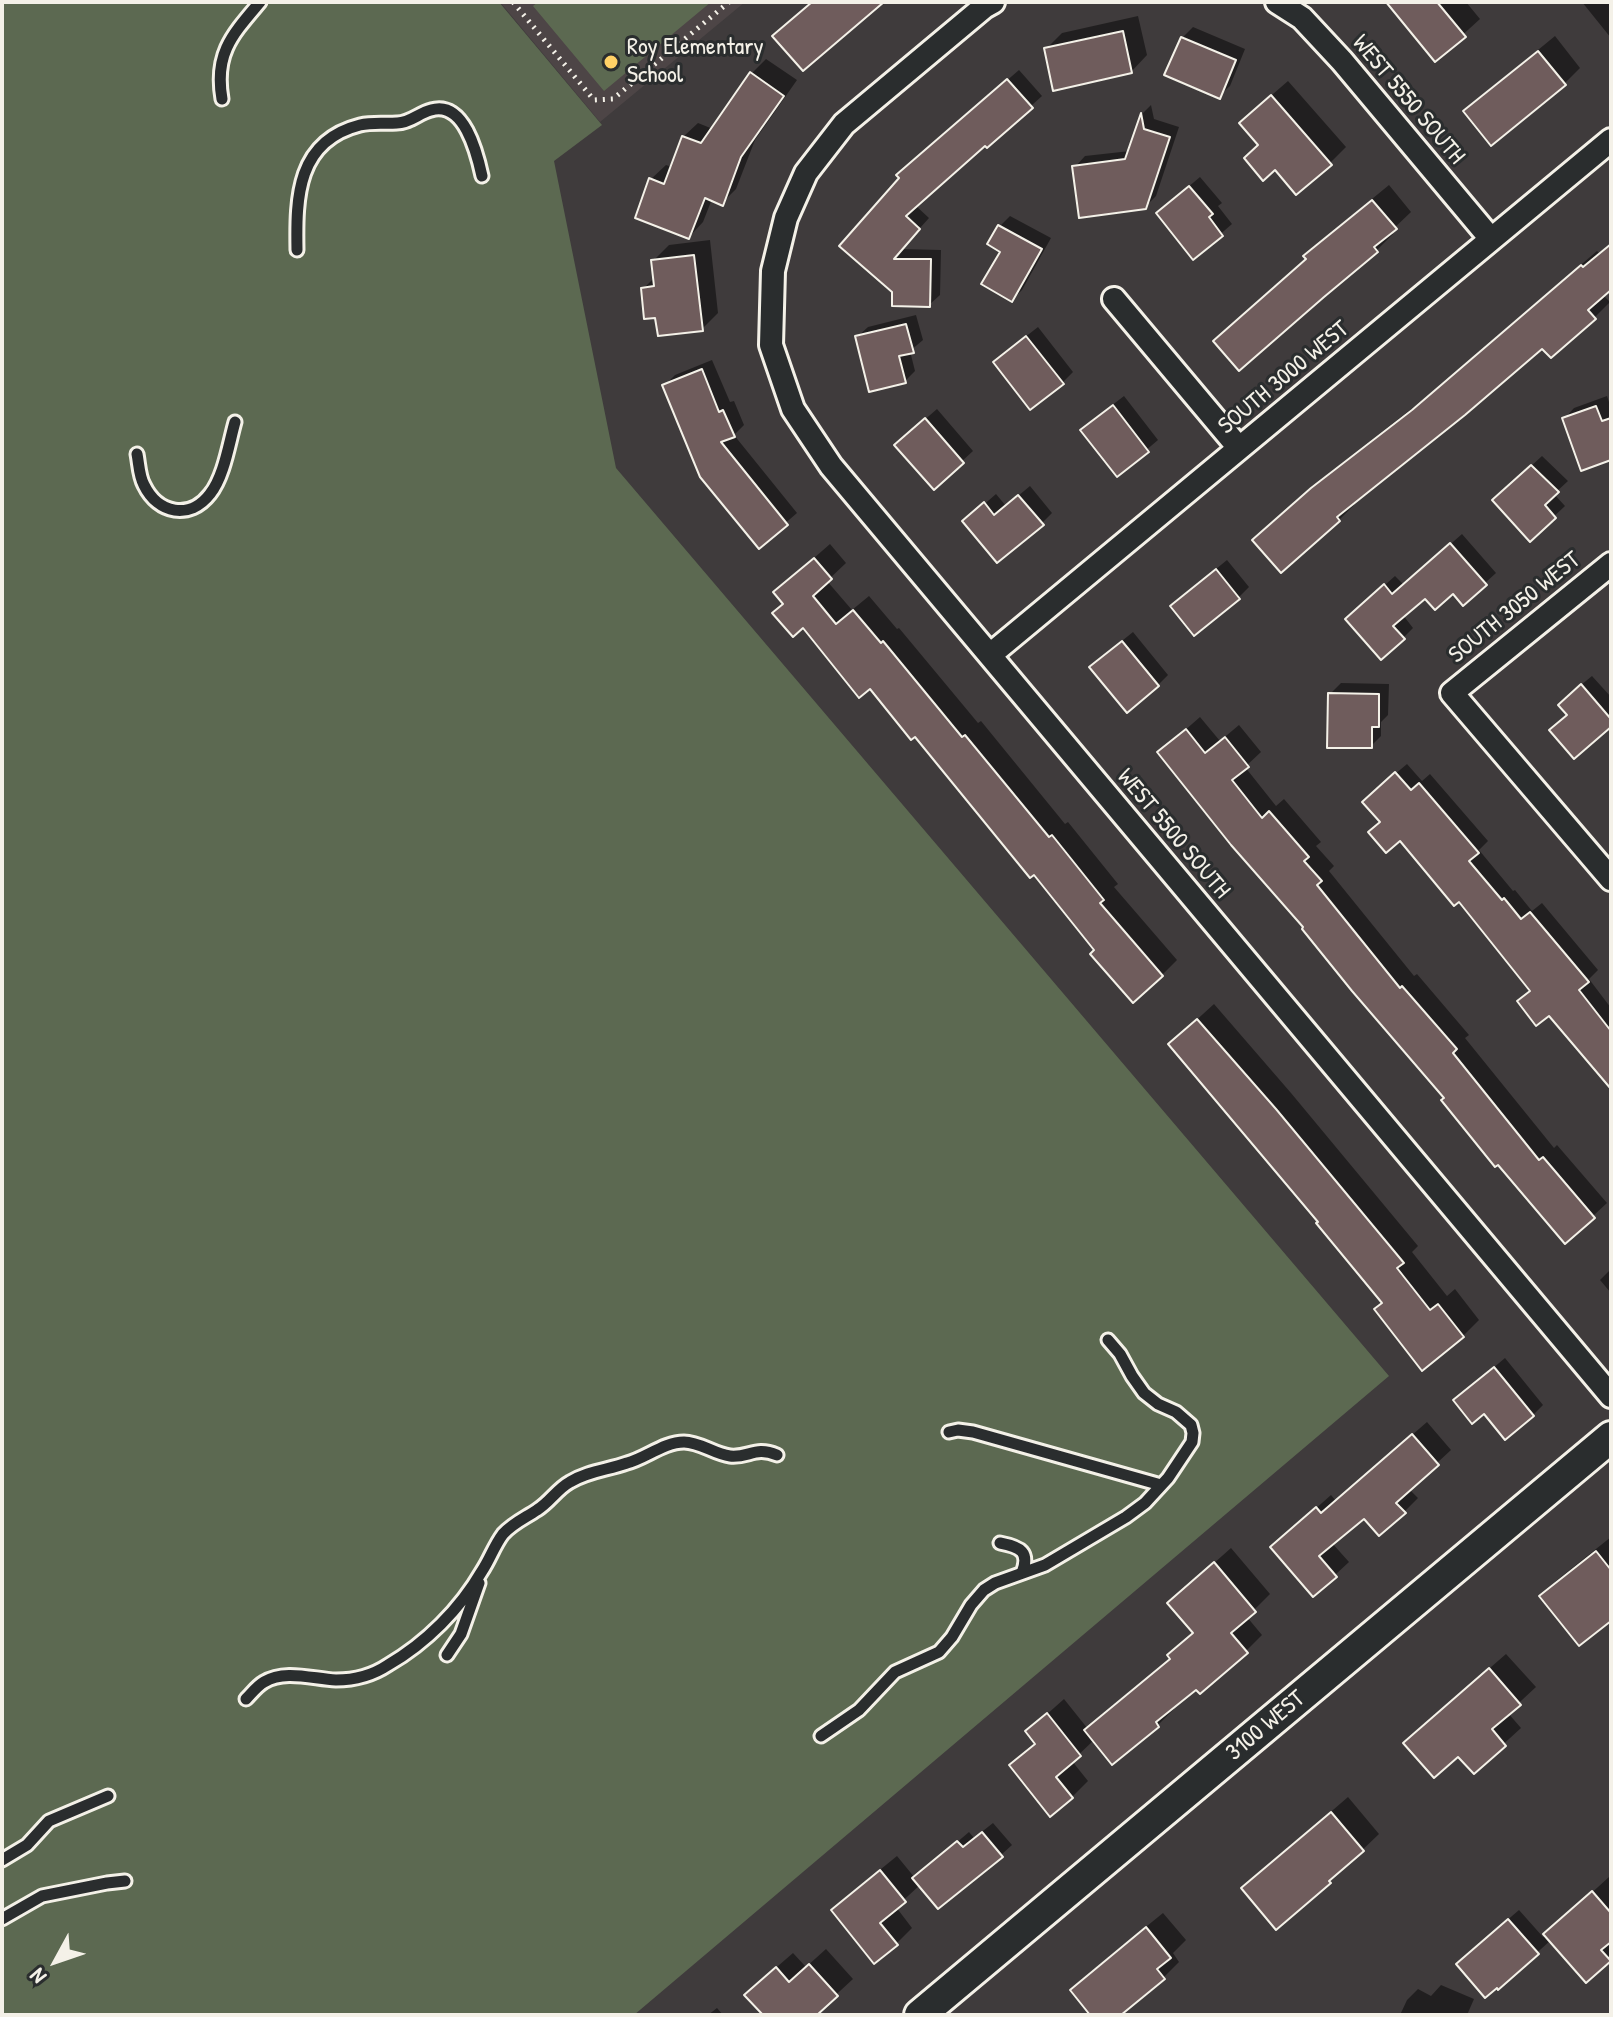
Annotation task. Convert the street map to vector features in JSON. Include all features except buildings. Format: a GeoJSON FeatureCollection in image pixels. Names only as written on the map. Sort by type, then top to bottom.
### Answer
{"type":"FeatureCollection","features":[{"type":"Feature","properties":{"kind":"street","name":"WEST 5500 SOUTH"},"geometry":{"type":"LineString","coordinates":[[993,2],[844,124],[806,173],[786,218],[773,271],[771,345],[793,409],[831,466],[1611,1396]]}},
{"type":"Feature","properties":{"kind":"street","name":"WEST 5550 SOUTH"},"geometry":{"type":"LineString","coordinates":[[1277,2],[1302,18],[1342,61],[1491,239]]}},
{"type":"Feature","properties":{"kind":"street","name":"SOUTH 3000 WEST"},"geometry":{"type":"LineString","coordinates":[[990,655],[1611,140]]}},
{"type":"Feature","properties":{"kind":"street"},"geometry":{"type":"LineString","coordinates":[[1114,299],[1239,448]]}},
{"type":"Feature","properties":{"kind":"street","name":"SOUTH 3050 WEST"},"geometry":{"type":"LineString","coordinates":[[1611,564],[1452,693],[1611,879]]}},
{"type":"Feature","properties":{"kind":"street","name":"3100 WEST"},"geometry":{"type":"LineString","coordinates":[[920,2015],[1611,1437]]}},
{"type":"Feature","properties":{"kind":"lane"},"geometry":{"type":"LineString","coordinates":[[222,99],[220,73],[223,56],[237,27],[260,2]]}},
{"type":"Feature","properties":{"kind":"lane"},"geometry":{"type":"LineString","coordinates":[[297,250],[298,191],[309,162],[337,134],[358,125],[404,122],[436,109],[451,112],[460,120],[470,138],[482,176]]}},
{"type":"Feature","properties":{"kind":"lane"},"geometry":{"type":"LineString","coordinates":[[137,454],[142,481],[155,500],[179,512],[189,510],[211,494],[219,480],[235,422]]}},
{"type":"Feature","properties":{"kind":"lane"},"geometry":{"type":"LineString","coordinates":[[821,1736],[859,1710],[895,1672],[939,1652],[984,1590],[1045,1565],[1126,1517],[1145,1503],[1161,1485],[1192,1442],[1191,1425],[1144,1393],[1108,1340]]}},
{"type":"Feature","properties":{"kind":"lane"},"geometry":{"type":"LineString","coordinates":[[949,1432],[973,1432],[1161,1485]]}},
{"type":"Feature","properties":{"kind":"lane"},"geometry":{"type":"LineString","coordinates":[[246,1699],[264,1682],[281,1676],[336,1680],[364,1676],[403,1656],[444,1620],[468,1593],[498,1541],[510,1527],[539,1509],[570,1481],[590,1472],[628,1463],[678,1442],[706,1447],[728,1456],[763,1450],[777,1455]]}},
{"type":"Feature","properties":{"kind":"lane"},"geometry":{"type":"LineString","coordinates":[[1000,1543],[1016,1547],[1024,1554],[1026,1564],[1022,1573]]}},
{"type":"Feature","properties":{"kind":"lane"},"geometry":{"type":"LineString","coordinates":[[447,1655],[462,1631],[483,1570]]}},
{"type":"Feature","properties":{"kind":"lane"},"geometry":{"type":"LineString","coordinates":[[444,1620],[452,1616],[458,1618],[462,1631]]}},
{"type":"Feature","properties":{"kind":"lane"},"geometry":{"type":"LineString","coordinates":[[2,1860],[27,1845],[49,1821],[108,1796]]}},
{"type":"Feature","properties":{"kind":"lane"},"geometry":{"type":"LineString","coordinates":[[2,1919],[42,1896],[125,1881]]}},
{"type":"Feature","properties":{"kind":"path"},"geometry":{"type":"LineString","coordinates":[[513,2],[594,100],[613,99],[729,2]]}},
{"type":"Feature","properties":{"kind":"shaded area","name":"Roy Elementary School"},"geometry":{"type":"Polygon","coordinates":[[[500,2],[745,2],[600,122],[500,2]]]}},
{"type":"Feature","properties":{"kind":"green space"},"geometry":{"type":"Polygon","coordinates":[[[2,2],[499,2],[602,125],[554,161],[616,468],[1389,1376],[634,2015],[2,2015],[2,2]]]}},
{"type":"Feature","properties":{"kind":"green space"},"geometry":{"type":"Polygon","coordinates":[[[538,2],[711,2],[604,91],[533,6],[538,2]]]}},
{"type":"Feature","properties":{"kind":"place","name":"Roy Elementary School"},"geometry":{"type":"Point","coordinates":[611,62]}}]}
